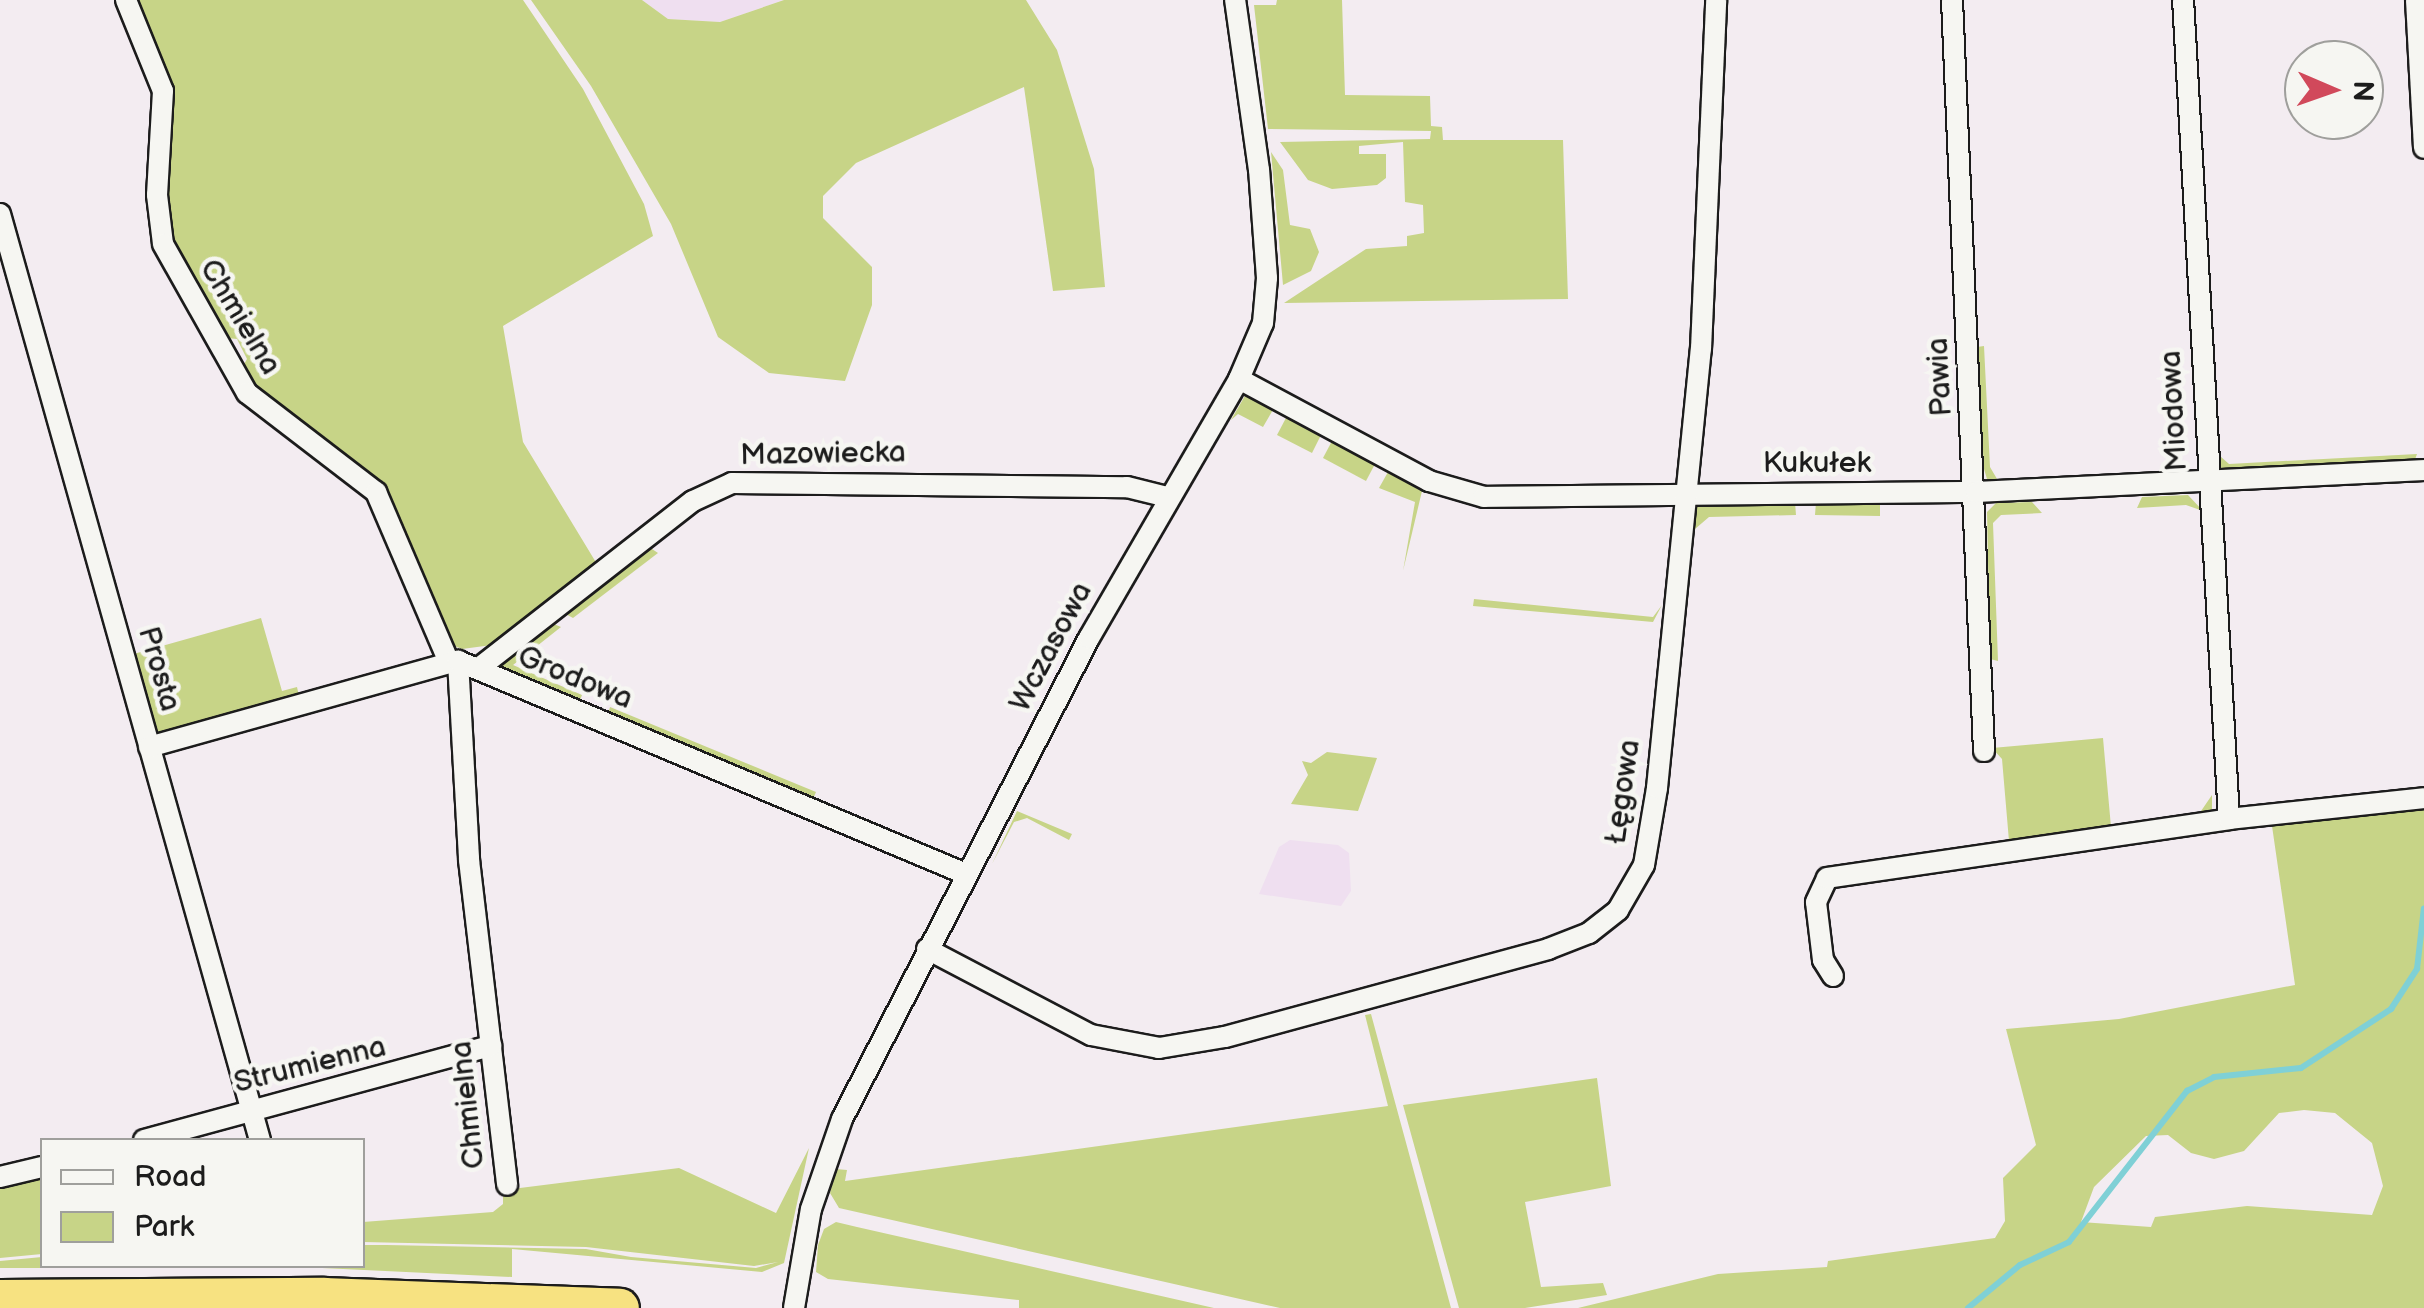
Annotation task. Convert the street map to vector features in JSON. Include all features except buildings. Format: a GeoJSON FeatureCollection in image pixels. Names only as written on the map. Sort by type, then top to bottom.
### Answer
{"type":"FeatureCollection","features":[{"type":"Feature","properties":{"kind":"highway"},"geometry":{"type":"LineString","coordinates":[[0,1299],[324,1297],[620,1308]]}},
{"type":"Feature","properties":{"kind":"street","name":"Chmielna"},"geometry":{"type":"LineString","coordinates":[[126,0],[164,91],[157,195],[163,244],[247,393],[376,492],[462,663],[469,860],[507,1185]]}},
{"type":"Feature","properties":{"kind":"street","name":"Wczasowa"},"geometry":{"type":"LineString","coordinates":[[794,1308],[800,1260],[842,1119],[966,874],[1168,497],[1239,378],[1262,323],[1267,278],[1249,76],[1235,0]]}},
{"type":"Feature","properties":{"kind":"street","name":"Łęgowa"},"geometry":{"type":"LineString","coordinates":[[926,950],[1091,1035],[1158,1048],[1225,1037],[1589,933],[1630,894],[1650,841],[1701,349],[1716,0]]}},
{"type":"Feature","properties":{"kind":"street","name":"Pawia"},"geometry":{"type":"LineString","coordinates":[[1952,0],[1976,492],[1984,751]]}},
{"type":"Feature","properties":{"kind":"street","name":"Miodowa"},"geometry":{"type":"LineString","coordinates":[[2183,0],[2229,818]]}},
{"type":"Feature","properties":{"kind":"street"},"geometry":{"type":"LineString","coordinates":[[2416,0],[2424,148]]}},
{"type":"Feature","properties":{"kind":"street","name":"Prosta"},"geometry":{"type":"LineString","coordinates":[[0,214],[259,1138]]}},
{"type":"Feature","properties":{"kind":"street","name":"Kukułek"},"geometry":{"type":"LineString","coordinates":[[1239,378],[1465,495],[1976,492],[2208,485],[2424,470]]}},
{"type":"Feature","properties":{"kind":"street","name":"Mazowiecka"},"geometry":{"type":"LineString","coordinates":[[462,663],[693,501],[732,484],[1127,486],[1168,497]]}},
{"type":"Feature","properties":{"kind":"street"},"geometry":{"type":"LineString","coordinates":[[149,747],[462,663]]}},
{"type":"Feature","properties":{"kind":"street","name":"Grodowa"},"geometry":{"type":"LineString","coordinates":[[462,663],[966,874]]}},
{"type":"Feature","properties":{"kind":"street"},"geometry":{"type":"LineString","coordinates":[[1833,976],[1823,960],[1816,902],[1827,878],[2229,818],[2424,798]]}},
{"type":"Feature","properties":{"kind":"street","name":"Strumienna"},"geometry":{"type":"LineString","coordinates":[[151,1138],[491,1046]]}},
{"type":"Feature","properties":{"kind":"street"},"geometry":{"type":"LineString","coordinates":[[0,1177],[40,1167]]}},
{"type":"Feature","properties":{"kind":"shaded area"},"geometry":{"type":"Polygon","coordinates":[[[642,0],[784,0],[720,22],[668,19],[642,0]]]}},
{"type":"Feature","properties":{"kind":"shaded area"},"geometry":{"type":"Polygon","coordinates":[[[1290,840],[1338,845],[1349,853],[1351,891],[1341,906],[1259,894],[1279,847],[1290,840]]]}},
{"type":"Feature","properties":{"kind":"green space"},"geometry":{"type":"Polygon","coordinates":[[[130,0],[523,0],[583,89],[644,204],[653,236],[503,326],[523,442],[600,569],[492,645],[462,649],[446,643],[387,502],[238,375],[247,359],[237,339],[217,337],[167,243],[167,107],[130,0]]]}},
{"type":"Feature","properties":{"kind":"green space"},"geometry":{"type":"Polygon","coordinates":[[[531,0],[642,0],[668,19],[720,22],[784,0],[1026,0],[1057,50],[1094,169],[1105,287],[1053,291],[1024,87],[856,163],[823,196],[823,218],[872,267],[872,305],[845,381],[769,373],[718,337],[671,224],[591,86],[531,0]]]}},
{"type":"Feature","properties":{"kind":"green space"},"geometry":{"type":"Polygon","coordinates":[[[1277,0],[1342,0],[1345,95],[1430,96],[1431,126],[1442,127],[1443,140],[1563,140],[1568,299],[1284,303],[1366,249],[1407,246],[1407,236],[1424,233],[1423,205],[1405,202],[1403,142],[1359,146],[1359,154],[1386,154],[1386,178],[1377,185],[1332,189],[1308,180],[1280,142],[1430,139],[1431,131],[1268,129],[1254,5],[1276,5],[1277,0]]]}},
{"type":"Feature","properties":{"kind":"green space"},"geometry":{"type":"Polygon","coordinates":[[[1271,152],[1283,170],[1290,225],[1310,229],[1319,252],[1311,271],[1283,285],[1271,152]]]}},
{"type":"Feature","properties":{"kind":"green space"},"geometry":{"type":"Polygon","coordinates":[[[1984,346],[1990,467],[2000,484],[1987,479],[1984,469],[1977,347],[1984,346]]]}},
{"type":"Feature","properties":{"kind":"green space"},"geometry":{"type":"Polygon","coordinates":[[[2215,360],[2220,456],[2229,464],[2417,454],[2413,465],[2221,469],[2210,361],[2215,360]]]}},
{"type":"Feature","properties":{"kind":"green space"},"geometry":{"type":"Polygon","coordinates":[[[1246,394],[1274,408],[1263,427],[1238,414],[1231,420],[1246,394]]]}},
{"type":"Feature","properties":{"kind":"green space"},"geometry":{"type":"Polygon","coordinates":[[[1287,416],[1321,435],[1312,453],[1277,435],[1287,416]]]}},
{"type":"Feature","properties":{"kind":"green space"},"geometry":{"type":"Polygon","coordinates":[[[1332,441],[1375,464],[1366,481],[1323,458],[1332,441]]]}},
{"type":"Feature","properties":{"kind":"green space"},"geometry":{"type":"Polygon","coordinates":[[[1388,472],[1422,491],[1403,571],[1415,502],[1379,488],[1388,472]]]}},
{"type":"Feature","properties":{"kind":"green space"},"geometry":{"type":"Polygon","coordinates":[[[2188,495],[2203,511],[2186,505],[2137,508],[2142,497],[2188,495]]]}},
{"type":"Feature","properties":{"kind":"green space"},"geometry":{"type":"Polygon","coordinates":[[[1795,502],[1796,515],[1709,517],[1695,529],[1690,553],[1695,507],[1795,502]]]}},
{"type":"Feature","properties":{"kind":"green space"},"geometry":{"type":"Polygon","coordinates":[[[1816,502],[1880,502],[1880,516],[1815,515],[1816,502]]]}},
{"type":"Feature","properties":{"kind":"green space"},"geometry":{"type":"Polygon","coordinates":[[[2032,502],[2042,513],[2001,515],[1993,523],[1998,661],[1990,659],[1987,512],[1996,503],[2032,502]]]}},
{"type":"Feature","properties":{"kind":"green space"},"geometry":{"type":"Polygon","coordinates":[[[646,545],[658,553],[573,618],[562,612],[646,545]]]}},
{"type":"Feature","properties":{"kind":"green space"},"geometry":{"type":"Polygon","coordinates":[[[1474,599],[1653,617],[1662,605],[1653,622],[1473,606],[1474,599]]]}},
{"type":"Feature","properties":{"kind":"green space"},"geometry":{"type":"Polygon","coordinates":[[[261,618],[282,691],[297,687],[299,696],[155,734],[130,655],[261,618]]]}},
{"type":"Feature","properties":{"kind":"green space"},"geometry":{"type":"Polygon","coordinates":[[[549,622],[561,627],[513,665],[582,695],[578,705],[500,666],[549,622]]]}},
{"type":"Feature","properties":{"kind":"green space"},"geometry":{"type":"Polygon","coordinates":[[[610,707],[816,792],[813,799],[607,717],[610,707]]]}},
{"type":"Feature","properties":{"kind":"green space"},"geometry":{"type":"Polygon","coordinates":[[[2103,738],[2111,827],[2199,814],[2212,795],[2212,809],[2206,815],[1836,870],[2009,841],[2002,759],[1992,748],[2103,738]]]}},
{"type":"Feature","properties":{"kind":"green space"},"geometry":{"type":"Polygon","coordinates":[[[1327,752],[1377,758],[1358,811],[1291,804],[1308,775],[1302,761],[1311,763],[1327,752]]]}},
{"type":"Feature","properties":{"kind":"green space"},"geometry":{"type":"Polygon","coordinates":[[[2424,809],[2424,1308],[1578,1308],[1718,1274],[1827,1267],[1828,1261],[1995,1238],[2005,1221],[2003,1178],[2036,1145],[2006,1029],[2119,1019],[2295,985],[2272,826],[2424,809]],[[2279,1113],[2244,1151],[2214,1159],[2191,1153],[2168,1135],[2146,1136],[2094,1187],[2081,1222],[2151,1227],[2155,1217],[2247,1206],[2372,1215],[2383,1186],[2372,1143],[2335,1113],[2279,1113]]]}},
{"type":"Feature","properties":{"kind":"green space"},"geometry":{"type":"Polygon","coordinates":[[[1017,811],[1072,834],[1069,840],[1027,818],[1014,822],[992,864],[1017,811]]]}},
{"type":"Feature","properties":{"kind":"green space"},"geometry":{"type":"Polygon","coordinates":[[[1371,1014],[1451,1308],[1280,1308],[839,1208],[830,1193],[836,1169],[847,1170],[845,1181],[1388,1106],[1365,1015],[1371,1014]]]}},
{"type":"Feature","properties":{"kind":"green space"},"geometry":{"type":"Polygon","coordinates":[[[1597,1078],[1611,1186],[1525,1202],[1541,1287],[1603,1283],[1607,1295],[1525,1308],[1459,1308],[1403,1105],[1597,1078]]]}},
{"type":"Feature","properties":{"kind":"green space"},"geometry":{"type":"Polygon","coordinates":[[[809,1148],[784,1263],[762,1272],[512,1249],[512,1277],[322,1268],[365,1268],[365,1245],[586,1249],[756,1268],[778,1262],[754,1266],[586,1247],[365,1242],[365,1222],[493,1212],[503,1204],[503,1190],[679,1168],[776,1213],[809,1148]]]}},
{"type":"Feature","properties":{"kind":"green space"},"geometry":{"type":"Polygon","coordinates":[[[40,1172],[40,1254],[0,1258],[0,1182],[40,1172]]]}},
{"type":"Feature","properties":{"kind":"green space"},"geometry":{"type":"Polygon","coordinates":[[[836,1222],[1214,1308],[1019,1308],[1019,1300],[828,1279],[816,1272],[818,1245],[824,1229],[836,1222]]]}},
{"type":"Feature","properties":{"kind":"green space"},"geometry":{"type":"Polygon","coordinates":[[[40,1257],[40,1268],[0,1268],[0,1261],[40,1257]]]}},
{"type":"Feature","properties":{"kind":"waterway"},"geometry":{"type":"LineString","coordinates":[[1968,1308],[2020,1265],[2069,1242],[2187,1091],[2214,1077],[2301,1068],[2391,1009],[2417,969],[2424,908]]}}]}
